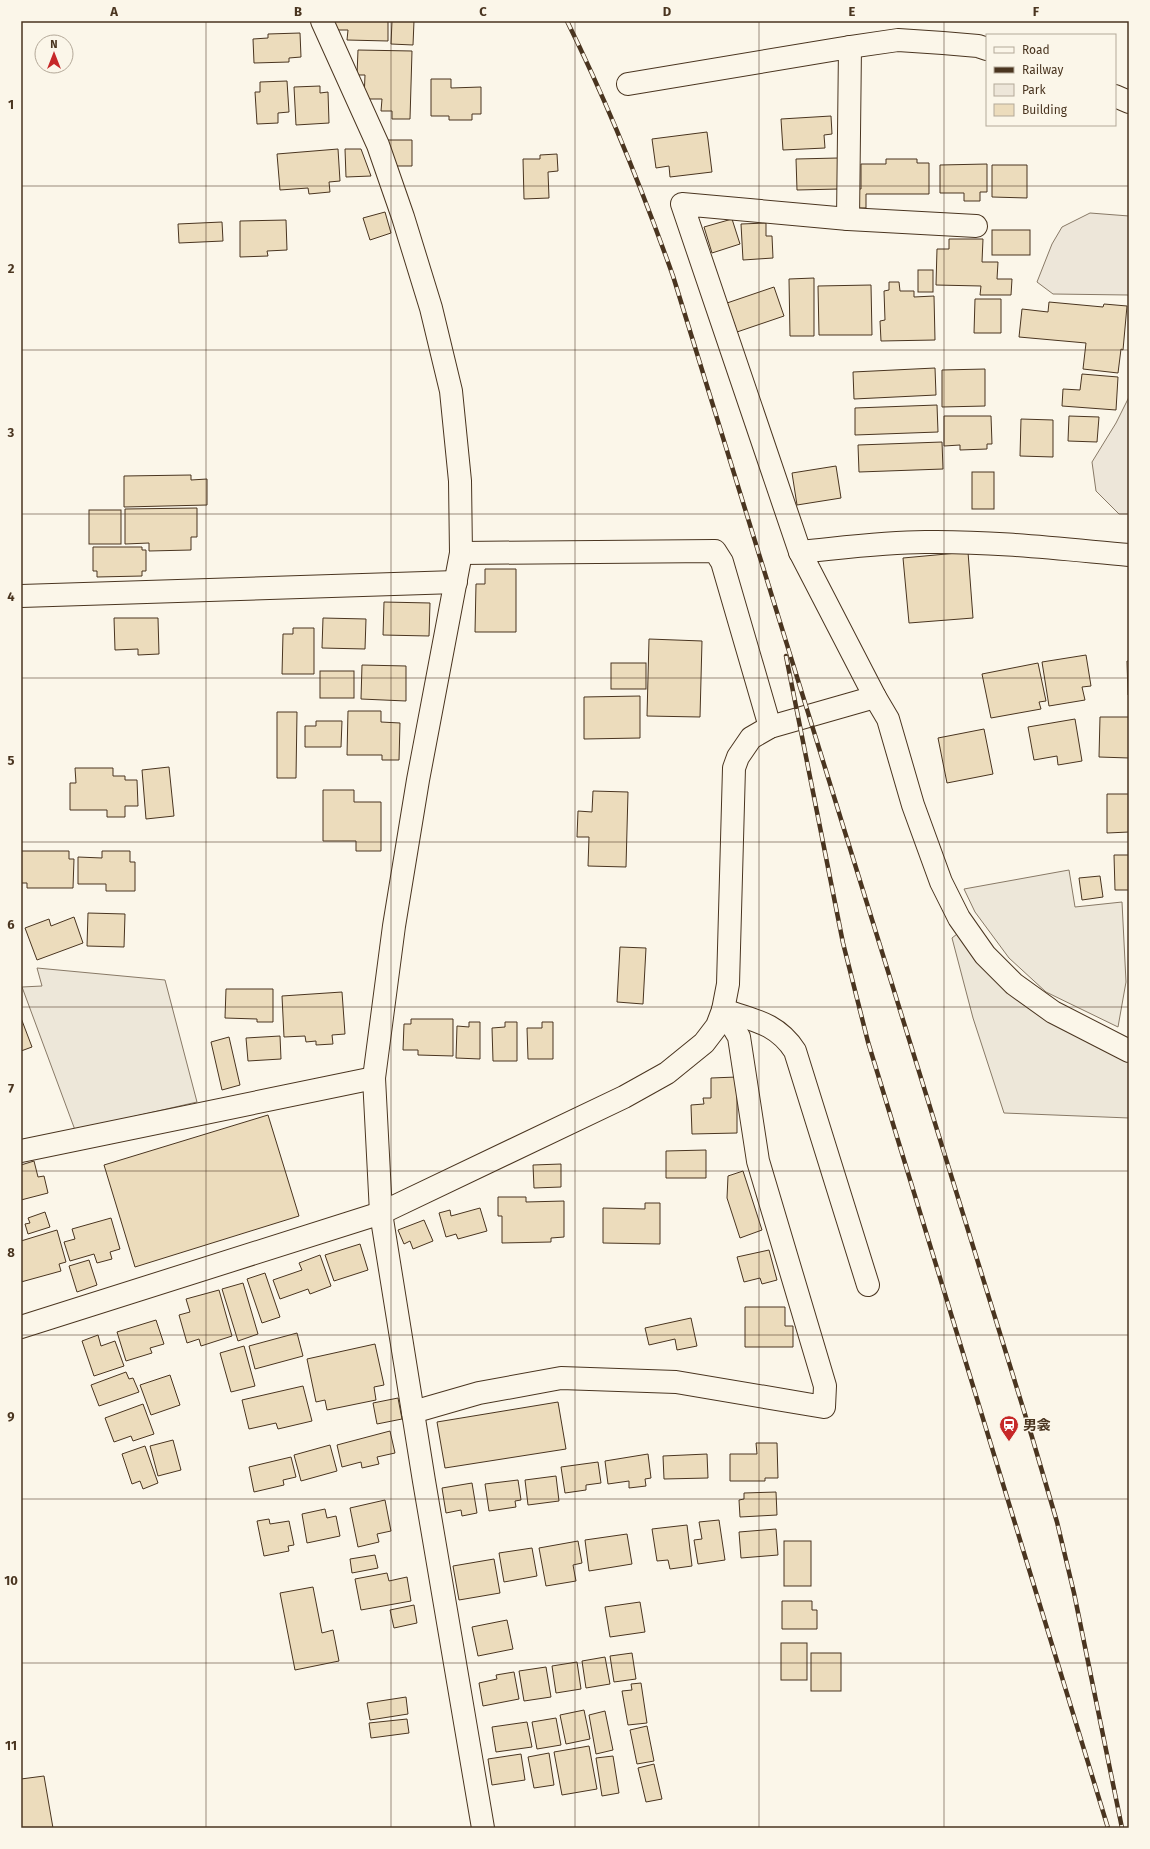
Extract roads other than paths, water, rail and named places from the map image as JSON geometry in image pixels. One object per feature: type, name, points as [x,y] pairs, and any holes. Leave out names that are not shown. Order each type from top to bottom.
[{"type":"street","points":[[322,21],[378,144],[403,217],[431,308],[451,391],[460,481],[461,553],[418,780],[394,926],[374,1078],[381,1213],[483,1828]]},
{"type":"street","points":[[628,84],[898,40],[978,46],[986,49]]},
{"type":"street","points":[[848,219],[850,47]]},
{"type":"street","points":[[1116,96],[1129,102]]},
{"type":"street","points":[[976,226],[848,219],[682,204],[800,552],[875,697],[888,719],[913,805],[941,882],[959,918],[985,955],[1014,984],[1053,1012],[1129,1051]]},
{"type":"street","points":[[800,552],[880,544],[926,542],[1008,545],[1129,555]]},
{"type":"street","points":[[461,553],[715,552],[722,562],[770,727]]},
{"type":"street","points":[[21,596],[456,582]]},
{"type":"street","points":[[21,1327],[381,1213],[624,1097],[667,1073],[704,1043],[717,1026],[723,1010],[728,984],[734,768],[738,757],[751,738],[770,727],[875,697]]},
{"type":"street","points":[[723,1010],[773,1028],[782,1034],[795,1051],[868,1285]]},
{"type":"street","points":[[413,1412],[479,1393],[561,1378],[676,1382],[824,1407],[825,1386],[758,1161],[739,1037],[723,1010]]},
{"type":"street","points":[[21,1151],[374,1078]]},
{"type":"railway","points":[[567,21],[624,147],[673,276],[1032,1437],[1057,1522],[1074,1593],[1122,1828]]},
{"type":"railway","points":[[786,656],[843,943],[868,1042],[1108,1828]]},
{"type":"place","name":"男衾","points":[[1009,1442]]}]
